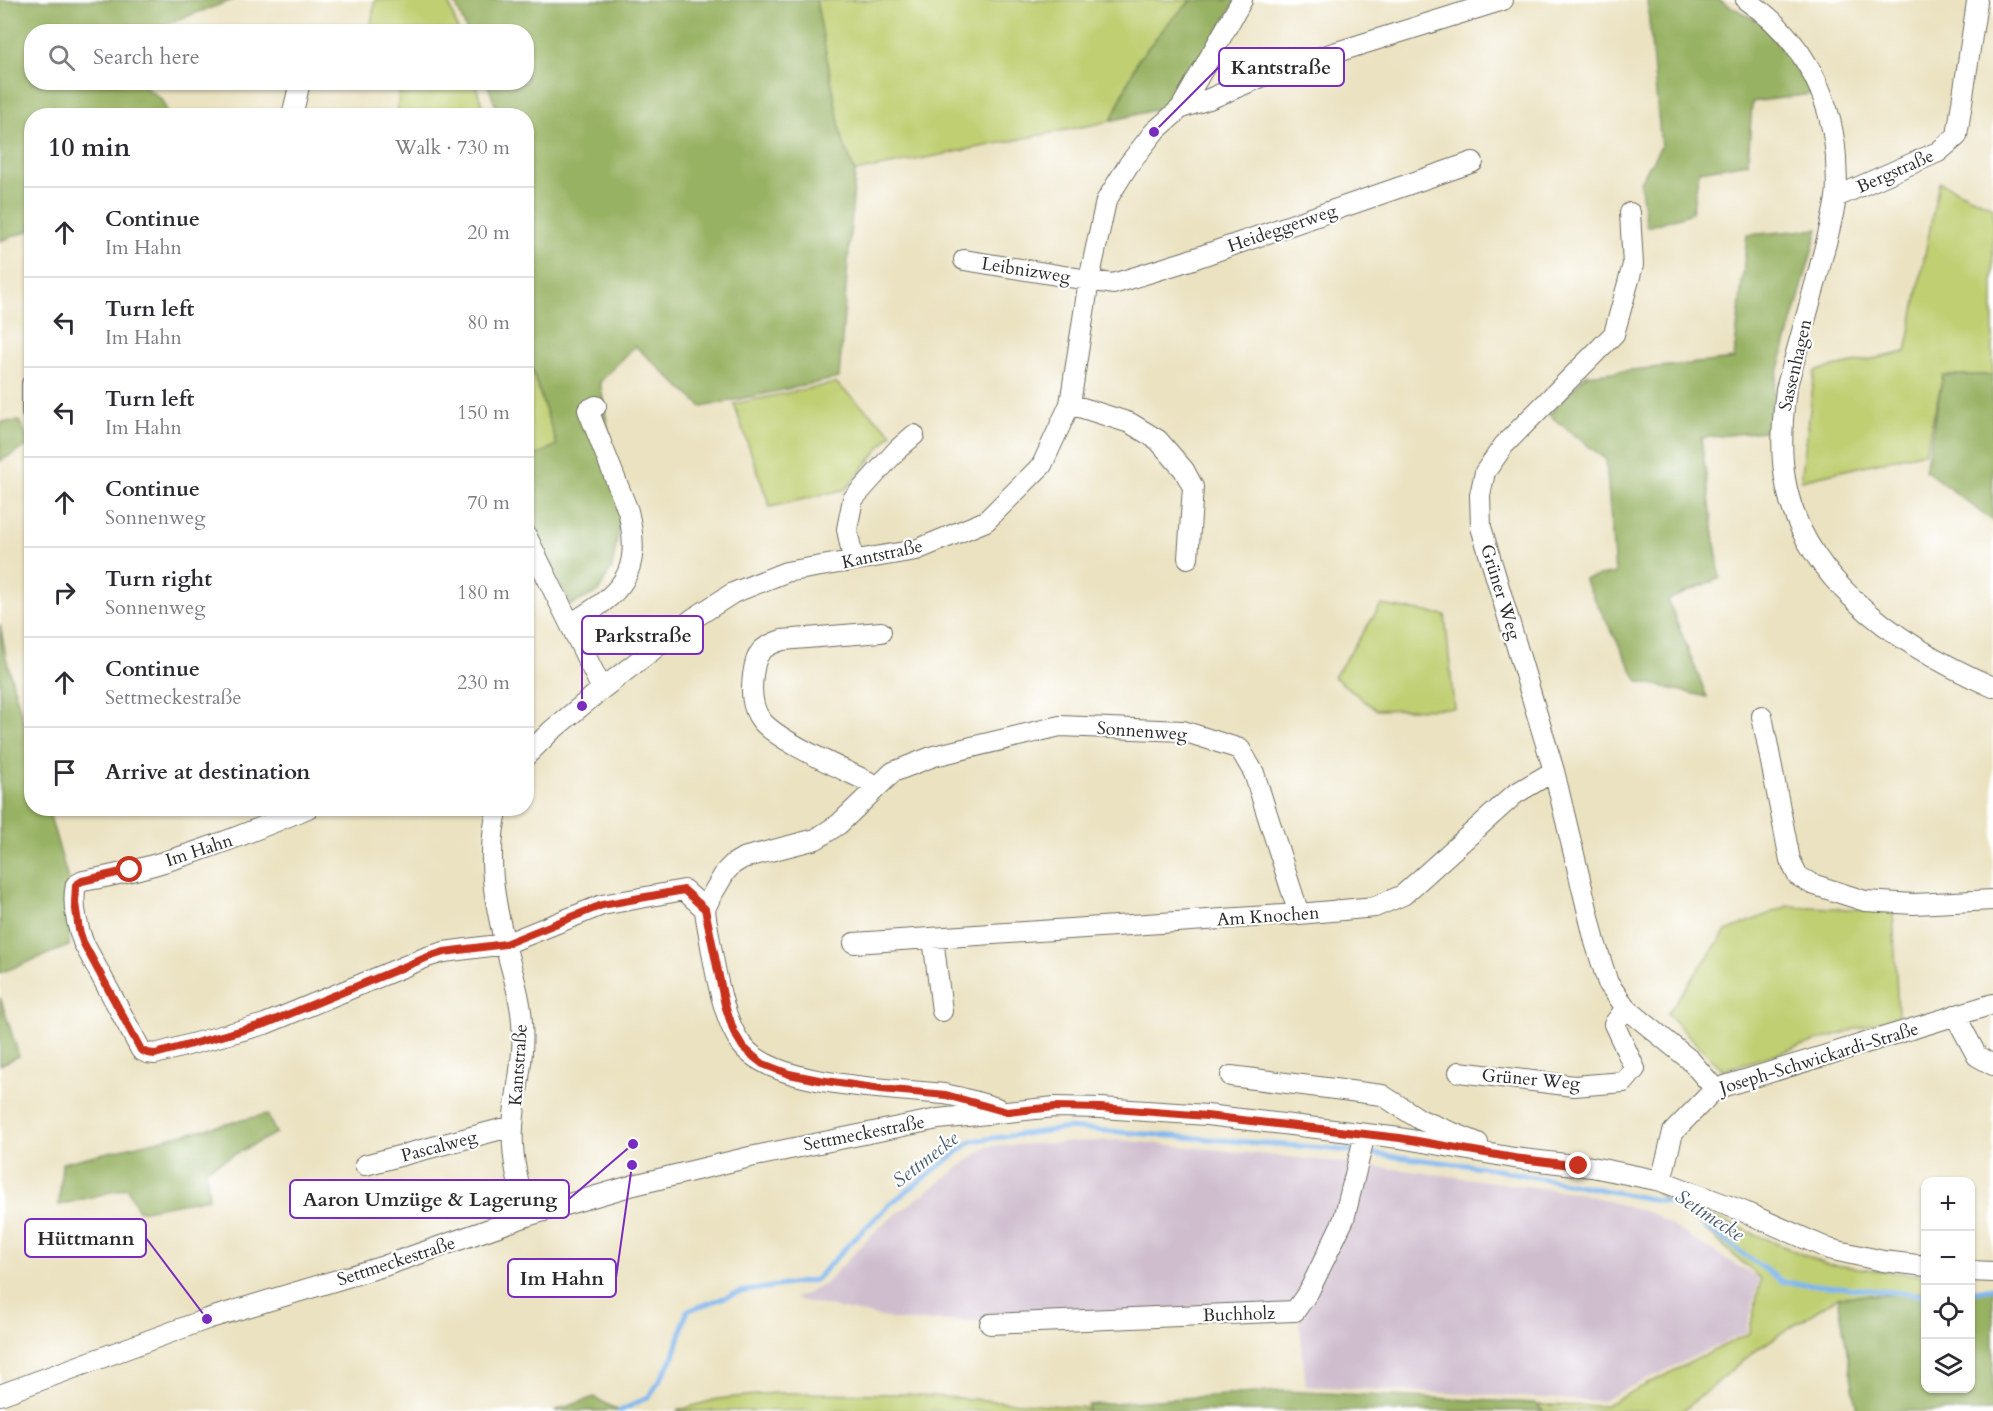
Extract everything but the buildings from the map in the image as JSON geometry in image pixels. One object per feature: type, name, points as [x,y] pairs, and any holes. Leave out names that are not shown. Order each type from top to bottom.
[{"type":"street","points":[[1181,108],[1242,0]]},
{"type":"street","name":"Kantstraße","points":[[534,748],[551,730],[602,689],[694,618],[733,593],[786,572],[916,550],[986,521],[1042,465],[1070,404],[1089,280],[1106,201],[1129,164],[1154,132],[1181,108],[1273,72],[1503,0]]},
{"type":"street","name":"Sassenhagen","points":[[1746,0],[1772,19],[1806,61],[1825,98],[1833,128],[1836,197],[1828,236],[1786,389],[1782,430],[1783,464],[1790,499],[1806,540],[1825,569],[1853,601],[1931,656],[1993,687]]},
{"type":"street","name":"Bergstraße","points":[[1836,197],[1938,152],[1957,136],[1977,2]]},
{"type":"street","points":[[294,108],[298,90]]},
{"type":"street","name":"Heideggerweg","points":[[1089,280],[1113,284],[1473,162]]},
{"type":"street","name":"Grüner Weg","points":[[1630,213],[1633,265],[1614,334],[1504,445],[1485,472],[1480,495],[1481,528],[1554,771],[1595,942],[1608,983],[1626,1008],[1690,1060],[1715,1089]]},
{"type":"street","name":"Leibnizweg","points":[[964,260],[1089,280]]},
{"type":"street","points":[[1070,404],[1130,423],[1158,440],[1184,470],[1192,487],[1188,558]]},
{"type":"street","points":[[570,624],[599,607],[612,596],[621,586],[632,561],[632,528],[628,511],[588,410],[596,406]]},
{"type":"street","points":[[853,559],[847,529],[853,499],[898,449],[914,435]]},
{"type":"street","points":[[534,551],[602,689]]},
{"type":"street","points":[[877,786],[791,742],[768,727],[757,713],[752,698],[752,684],[758,654],[775,643],[800,638],[881,632]]},
{"type":"street","points":[[1762,716],[1790,860],[1798,876],[1830,891],[1865,900],[1914,904],[1993,900]]},
{"type":"street","name":"Sonnenweg","points":[[705,909],[717,884],[733,864],[743,858],[816,839],[839,824],[893,772],[934,756],[1060,726],[1183,731],[1240,749],[1254,773],[1299,914]]},
{"type":"street","name":"Am Knochen","points":[[854,943],[1376,907],[1402,895],[1515,794],[1554,771]]},
{"type":"street","name":"Im Hahn","points":[[289,816],[221,844],[102,878],[82,881],[76,885],[76,912],[83,942],[141,1050],[155,1054],[245,1031],[295,1013],[366,981],[428,957],[444,952],[505,944]]},
{"type":"street","name":"Kantstraße","points":[[496,816],[491,843],[492,874],[505,944],[521,1009],[523,1034],[513,1126],[514,1165],[527,1216]]},
{"type":"street","points":[[505,944],[602,905],[684,890],[705,909],[728,1017],[743,1047],[763,1064],[789,1074],[819,1080],[946,1095],[1007,1112]]},
{"type":"street","points":[[933,938],[942,1011]]},
{"type":"street","name":"Joseph-Schwickardi-Straße","points":[[1661,1181],[1673,1132],[1715,1089],[1993,1004]]},
{"type":"street","name":"Grüner Weg","points":[[1459,1072],[1574,1086],[1624,1082],[1635,1069],[1614,1024],[1626,1008]]},
{"type":"street","points":[[1955,1016],[1977,1056],[1993,1065]]},
{"type":"street","points":[[1231,1076],[1382,1095],[1420,1120],[1514,1158]]},
{"type":"street","name":"Settmeckestraße","points":[[0,1395],[207,1319],[384,1266],[527,1216],[634,1185],[750,1157],[938,1119],[1055,1107],[1207,1116],[1364,1139],[1592,1167],[1661,1181],[1740,1210],[1829,1249],[1882,1261],[1921,1265]]},
{"type":"street","name":"Pascalweg","points":[[365,1165],[513,1126]]},
{"type":"street","name":"Buchholz","points":[[990,1324],[1295,1311],[1309,1291],[1344,1219],[1364,1139]]},
{"type":"street","points":[[1975,1271],[1993,1272]]},
{"type":"shaded area","points":[[1119,1140],[1348,1163],[1579,1193],[1651,1213],[1759,1279],[1746,1332],[1601,1401],[1306,1386],[1299,1319],[902,1321],[794,1299],[824,1285],[879,1227],[988,1146]]},
{"type":"green space","points":[[0,0],[233,0],[165,24],[24,24],[24,90],[149,90],[161,99],[166,108],[24,108],[24,232],[0,241]]},
{"type":"green space","points":[[375,0],[448,0],[456,24],[371,24]]},
{"type":"green space","points":[[454,0],[816,0],[842,139],[855,172],[839,378],[702,407],[635,346],[600,382],[622,510],[612,568],[598,592],[571,605],[534,532],[534,456],[557,445],[534,374],[534,108],[496,108],[490,90],[534,90],[534,24],[464,24]]},
{"type":"green space","points":[[816,0],[1192,0],[1170,21],[1138,60],[1111,121],[855,172],[842,139]]},
{"type":"green space","points":[[1192,0],[1236,0],[1177,104],[1111,121],[1138,60],[1170,21]]},
{"type":"green space","points":[[1647,0],[1719,0],[1760,22],[1802,75],[1811,94],[1752,102],[1748,163],[1699,171],[1692,213],[1647,227],[1640,182],[1661,146]]},
{"type":"green space","points":[[399,90],[477,90],[483,108],[398,108]]},
{"type":"green space","points":[[1939,182],[1993,207],[1993,375],[1943,376],[1925,452],[1801,480],[1815,371],[1906,352]]},
{"type":"green space","points":[[1818,229],[1774,387],[1772,430],[1701,438],[1720,578],[1668,600],[1707,697],[1638,681],[1584,579],[1615,573],[1606,460],[1549,415],[1586,375],[1734,359],[1747,235]]},
{"type":"green space","points":[[1943,375],[1993,375],[1993,521],[1925,470]]},
{"type":"green space","points":[[534,377],[557,445],[534,456]]},
{"type":"green space","points":[[836,383],[892,433],[846,489],[770,507],[734,404]]},
{"type":"green space","points":[[19,421],[24,431],[24,448],[0,461],[0,422]]},
{"type":"green space","points":[[1381,605],[1445,615],[1454,708],[1376,710],[1334,677]]},
{"type":"green space","points":[[0,624],[6,658],[24,724],[24,816],[50,816],[71,890],[69,946],[0,973]]},
{"type":"green space","points":[[1788,906],[1893,911],[1898,1016],[1723,1070],[1667,1014],[1726,931]]},
{"type":"green space","points":[[0,997],[19,1056],[0,1065]]},
{"type":"green space","points":[[267,1114],[276,1133],[206,1169],[209,1198],[139,1211],[127,1188],[59,1205],[62,1163]]},
{"type":"green space","points":[[1655,1192],[1825,1264],[1921,1276],[1921,1292],[1838,1297],[1756,1350],[1683,1411],[1544,1411],[1537,1405],[1604,1406],[1749,1333],[1761,1279],[1691,1217]]},
{"type":"green space","points":[[1993,1289],[1993,1411],[1857,1411],[1838,1297],[1921,1292],[1921,1393],[1975,1393],[1975,1290]]},
{"type":"green space","points":[[1282,1391],[1535,1403],[1543,1411],[1088,1411],[1088,1405]]},
{"type":"green space","points":[[775,1393],[906,1394],[1088,1408],[1087,1411],[676,1411],[717,1399]]},
{"type":"green space","points":[[594,1397],[619,1411],[554,1411]]},
{"type":"waterway","name":"Settmecke","points":[[620,1411],[650,1396],[674,1356],[687,1311],[740,1292],[815,1280],[890,1204],[972,1141],[1069,1128],[1323,1148],[1482,1167],[1672,1203],[1783,1282],[1921,1295]]},
{"type":"waterway","name":"Settmecke","points":[[1975,1291],[1993,1288]]},
{"type":"place","name":"Kantstraße","points":[[1154,132]]},
{"type":"place","name":"Parkstraße","points":[[582,706]]},
{"type":"place","name":"Aaron Umzüge & Lagerung","points":[[633,1144]]},
{"type":"place","name":"Im Hahn","points":[[632,1165]]},
{"type":"place","name":"Hüttmann","points":[[207,1319]]},
{"type":"route","points":[[130,870],[82,881],[76,885],[75,903],[79,930],[88,954],[123,1013],[141,1050],[147,1053],[155,1054],[200,1044],[245,1031],[295,1013],[366,981],[444,952],[505,944],[602,905],[684,890],[705,909],[725,1005],[734,1032],[743,1047],[763,1064],[789,1074],[881,1089],[946,1095],[968,1099],[1007,1112],[1055,1107],[1207,1116],[1400,1138],[1514,1158],[1579,1166]]}]
